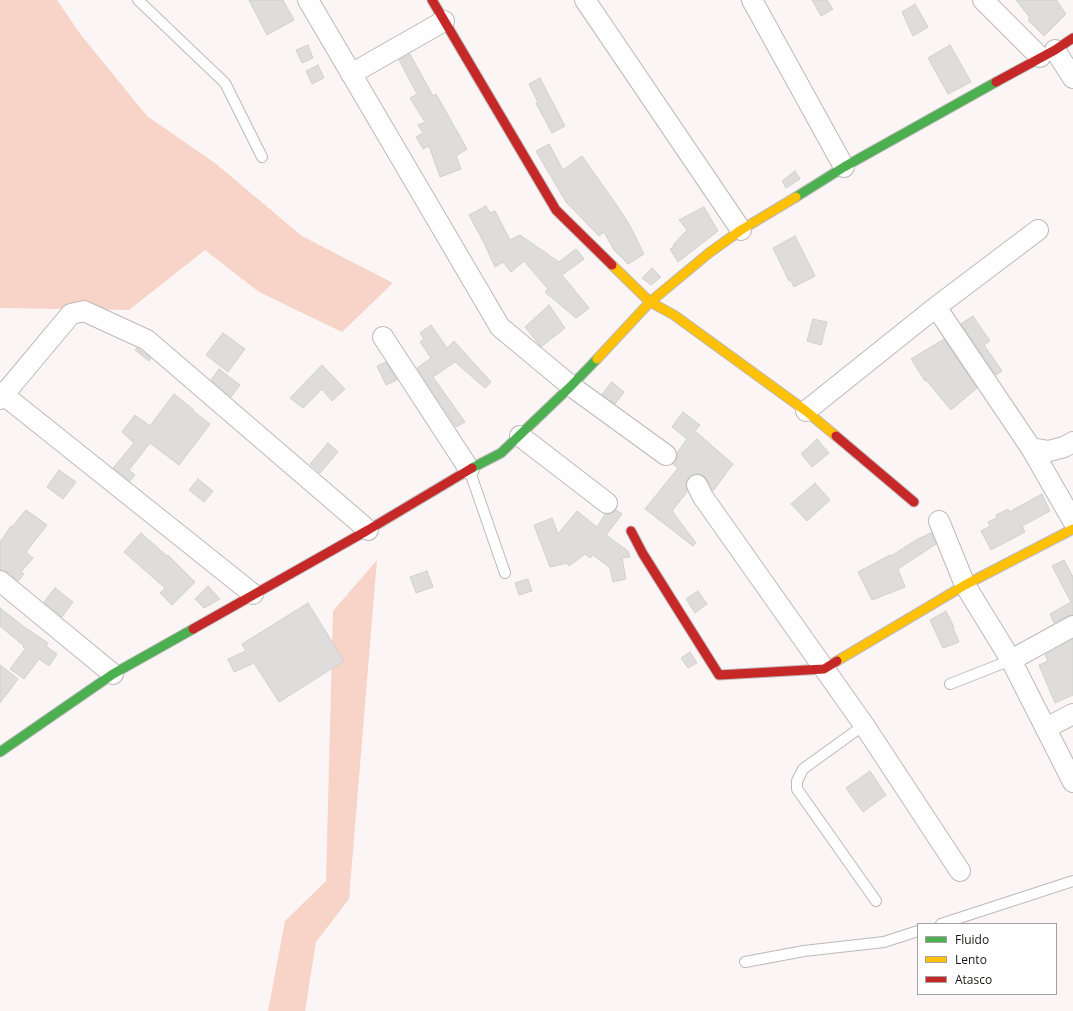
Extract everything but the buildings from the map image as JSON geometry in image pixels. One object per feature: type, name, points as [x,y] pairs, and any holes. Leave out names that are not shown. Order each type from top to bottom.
[{"type":"street","points":[[308,0],[500,327],[571,386],[666,455]]},
{"type":"street","points":[[432,0],[556,210],[650,302],[674,315],[806,411],[914,502]]},
{"type":"street","points":[[585,0],[741,230]]},
{"type":"street","points":[[752,0],[844,167]]},
{"type":"street","points":[[984,0],[1073,78]]},
{"type":"street","points":[[351,74],[444,21]]},
{"type":"street","points":[[0,752],[113,674],[368,530],[469,469],[501,453],[571,386],[650,302],[709,253],[741,230],[844,167],[1073,38]]},
{"type":"street","points":[[806,411],[936,307],[1038,230]]},
{"type":"street","points":[[936,307],[1030,448],[1073,521]]},
{"type":"street","points":[[253,594],[1,395],[71,314],[84,311],[147,340],[368,530]]},
{"type":"street","points":[[383,337],[469,469]]},
{"type":"street","points":[[520,436],[607,503]]},
{"type":"street","points":[[1030,448],[1049,451],[1064,447],[1073,442]]},
{"type":"street","points":[[697,485],[703,497],[864,725],[960,871]]},
{"type":"street","points":[[939,521],[965,585],[1011,660],[1073,782]]},
{"type":"street","points":[[632,531],[643,554],[719,675],[824,669],[965,585],[1073,529]]},
{"type":"street","points":[[0,581],[113,674]]},
{"type":"street","points":[[1011,660],[1073,626]]},
{"type":"street","points":[[1046,728],[1073,714]]},
{"type":"lane","points":[[138,0],[225,83],[262,157]]},
{"type":"lane","points":[[469,469],[505,573]]},
{"type":"lane","points":[[950,684],[1011,660]]},
{"type":"lane","points":[[864,725],[803,769],[797,781],[798,789],[876,901]]},
{"type":"lane","points":[[944,923],[1073,881]]},
{"type":"lane","points":[[745,962],[804,951],[884,942],[917,931]]},
{"type":"shaded area","points":[[0,0],[57,0],[81,35],[147,116],[215,163],[302,236],[393,283],[342,332],[259,292],[205,250],[129,310],[0,308]]},
{"type":"shaded area","points":[[377,560],[349,899],[316,942],[305,1011],[268,1011],[285,921],[326,881],[333,611]]},
{"type":"traffic: fast","points":[[796,197],[844,167],[996,82]]},
{"type":"traffic: fast","points":[[472,468],[501,453],[597,359]]},
{"type":"traffic: fast","points":[[0,752],[113,674],[193,629]]},
{"type":"traffic: slow","points":[[597,359],[650,302],[709,253],[741,230],[796,197]]},
{"type":"traffic: slow","points":[[612,265],[650,302],[674,315],[806,411],[836,436]]},
{"type":"traffic: slow","points":[[837,661],[965,585],[1073,529]]},
{"type":"traffic: jam","points":[[432,0],[556,210],[612,265]]},
{"type":"traffic: jam","points":[[996,82],[1055,50],[1073,38]]},
{"type":"traffic: jam","points":[[836,436],[914,502]]},
{"type":"traffic: jam","points":[[193,629],[368,530],[472,468]]},
{"type":"traffic: jam","points":[[631,531],[643,554],[719,675],[824,669],[837,661]]}]
